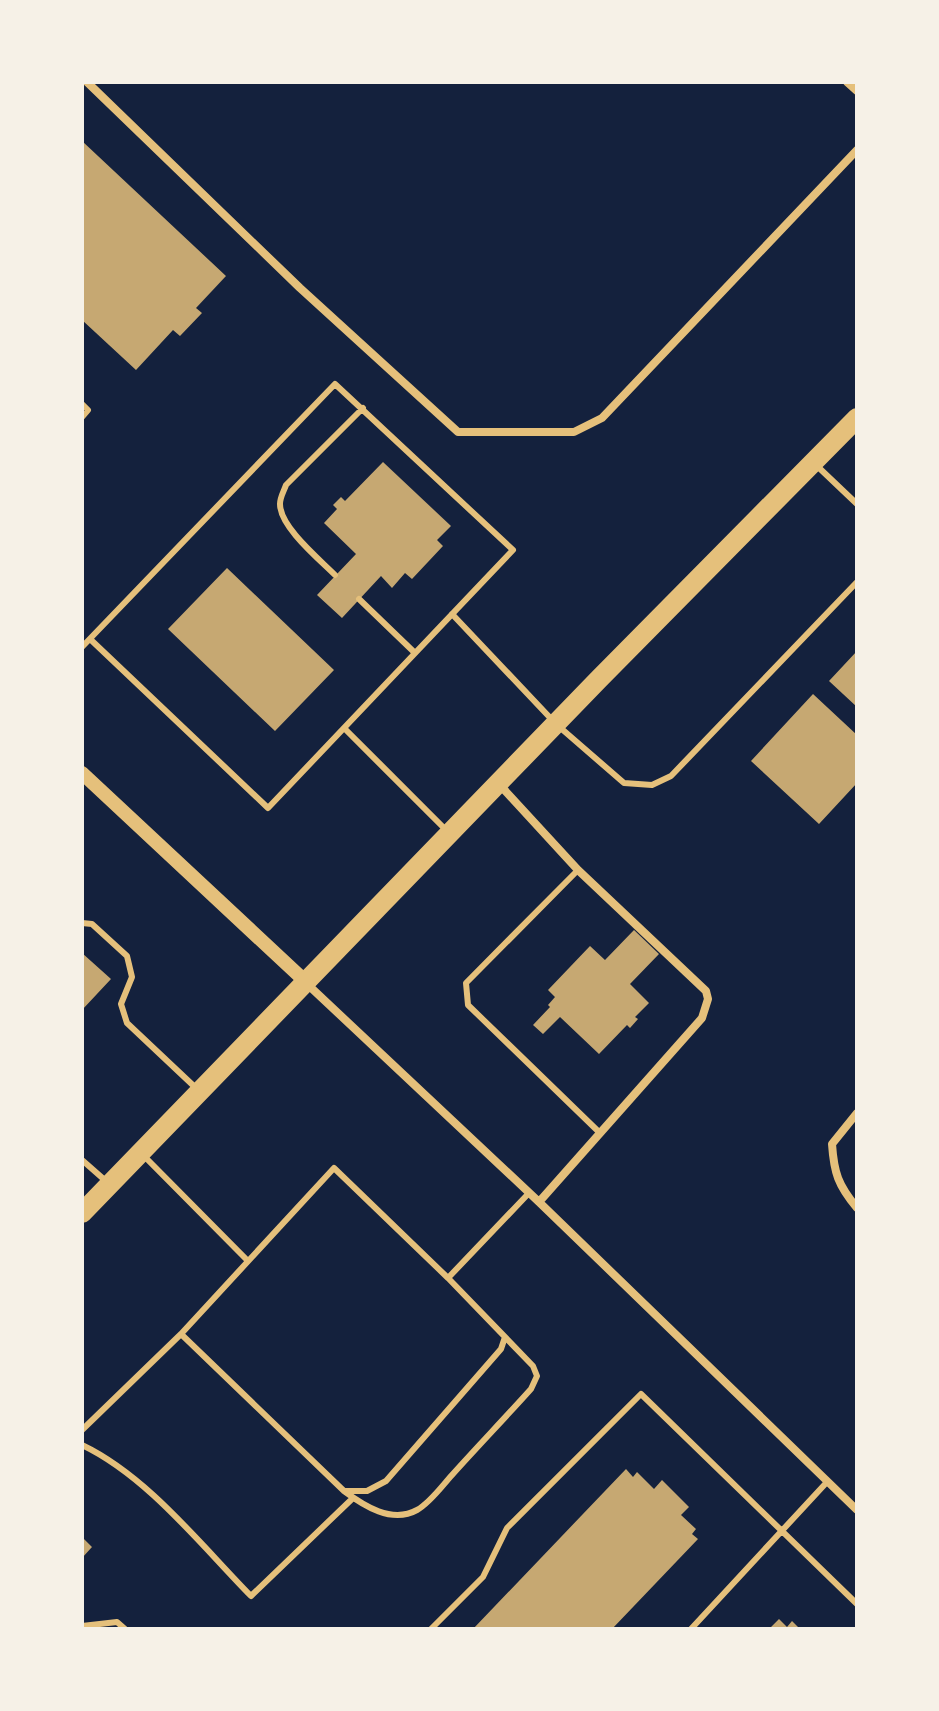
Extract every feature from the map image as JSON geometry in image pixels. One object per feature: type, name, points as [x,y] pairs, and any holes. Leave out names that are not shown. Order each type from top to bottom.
[{"type":"main road","points":[[82,1213],[449,833],[857,418]]},
{"type":"street","points":[[87,82],[300,288],[458,432],[574,432],[602,418],[857,150]]},
{"type":"street","points":[[847,82],[857,91]]},
{"type":"street","points":[[82,773],[539,1202],[857,1510]]},
{"type":"street","points":[[498,783],[578,870],[706,991],[708,999],[702,1018],[539,1202]]},
{"type":"street","points":[[857,1113],[832,1144],[840,1187],[857,1208]]},
{"type":"street","points":[[845,1499],[857,1493]]},
{"type":"lane","points":[[82,647],[335,384],[513,550],[268,808],[90,639]]},
{"type":"lane","points":[[82,404],[88,410],[82,417]]},
{"type":"lane","points":[[335,575],[291,530],[281,514],[279,500],[286,485],[363,408]]},
{"type":"lane","points":[[813,462],[857,504]]},
{"type":"lane","points":[[452,614],[556,724],[624,783],[652,785],[671,776],[857,582]]},
{"type":"lane","points":[[359,599],[415,653]]},
{"type":"lane","points":[[344,728],[449,833]]},
{"type":"lane","points":[[578,870],[466,983],[468,1005],[600,1133]]},
{"type":"lane","points":[[82,923],[92,924],[127,956],[132,977],[121,1004],[127,1023],[199,1092]]},
{"type":"lane","points":[[140,1152],[248,1261]]},
{"type":"lane","points":[[82,1160],[110,1184]]},
{"type":"lane","points":[[82,1430],[181,1334],[334,1168],[448,1278],[533,1366],[537,1376],[531,1389],[436,1493],[417,1511],[395,1515],[377,1512],[344,1491],[181,1334]]},
{"type":"lane","points":[[448,1278],[529,1193]]},
{"type":"lane","points":[[344,1491],[367,1491],[386,1481],[501,1349],[505,1337]]},
{"type":"lane","points":[[431,1629],[483,1577],[507,1528],[641,1394],[857,1604]]},
{"type":"lane","points":[[82,1445],[132,1475],[251,1596],[353,1498]]},
{"type":"lane","points":[[691,1629],[827,1482]]},
{"type":"lane","points":[[82,1626],[117,1622],[125,1629]]},
{"type":"building","points":[[82,141],[226,276],[196,308],[202,313],[180,336],[173,330],[136,370],[82,320]]},
{"type":"building","points":[[383,462],[451,526],[437,540],[443,546],[412,579],[405,573],[392,588],[381,576],[342,618],[317,595],[356,554],[324,523],[337,509],[333,505],[341,497],[345,501]]},
{"type":"building","points":[[227,568],[334,670],[275,731],[168,629]]},
{"type":"building","points":[[857,651],[857,707],[829,681]]},
{"type":"building","points":[[813,694],[857,735],[857,783],[819,824],[751,761]]},
{"type":"building","points":[[634,930],[659,954],[630,984],[649,1003],[635,1017],[638,1019],[630,1028],[627,1025],[599,1054],[560,1017],[543,1034],[533,1025],[555,997],[548,990],[590,946],[605,960]]},
{"type":"building","points":[[82,953],[111,979],[82,1010]]},
{"type":"building","points":[[626,1469],[633,1477],[637,1472],[654,1489],[662,1480],[689,1507],[681,1515],[696,1529],[692,1534],[698,1539],[612,1629],[473,1629]]},
{"type":"building","points":[[82,1537],[92,1547],[82,1558]]},
{"type":"building","points":[[779,1619],[787,1627],[792,1621],[800,1629],[769,1629]]}]
